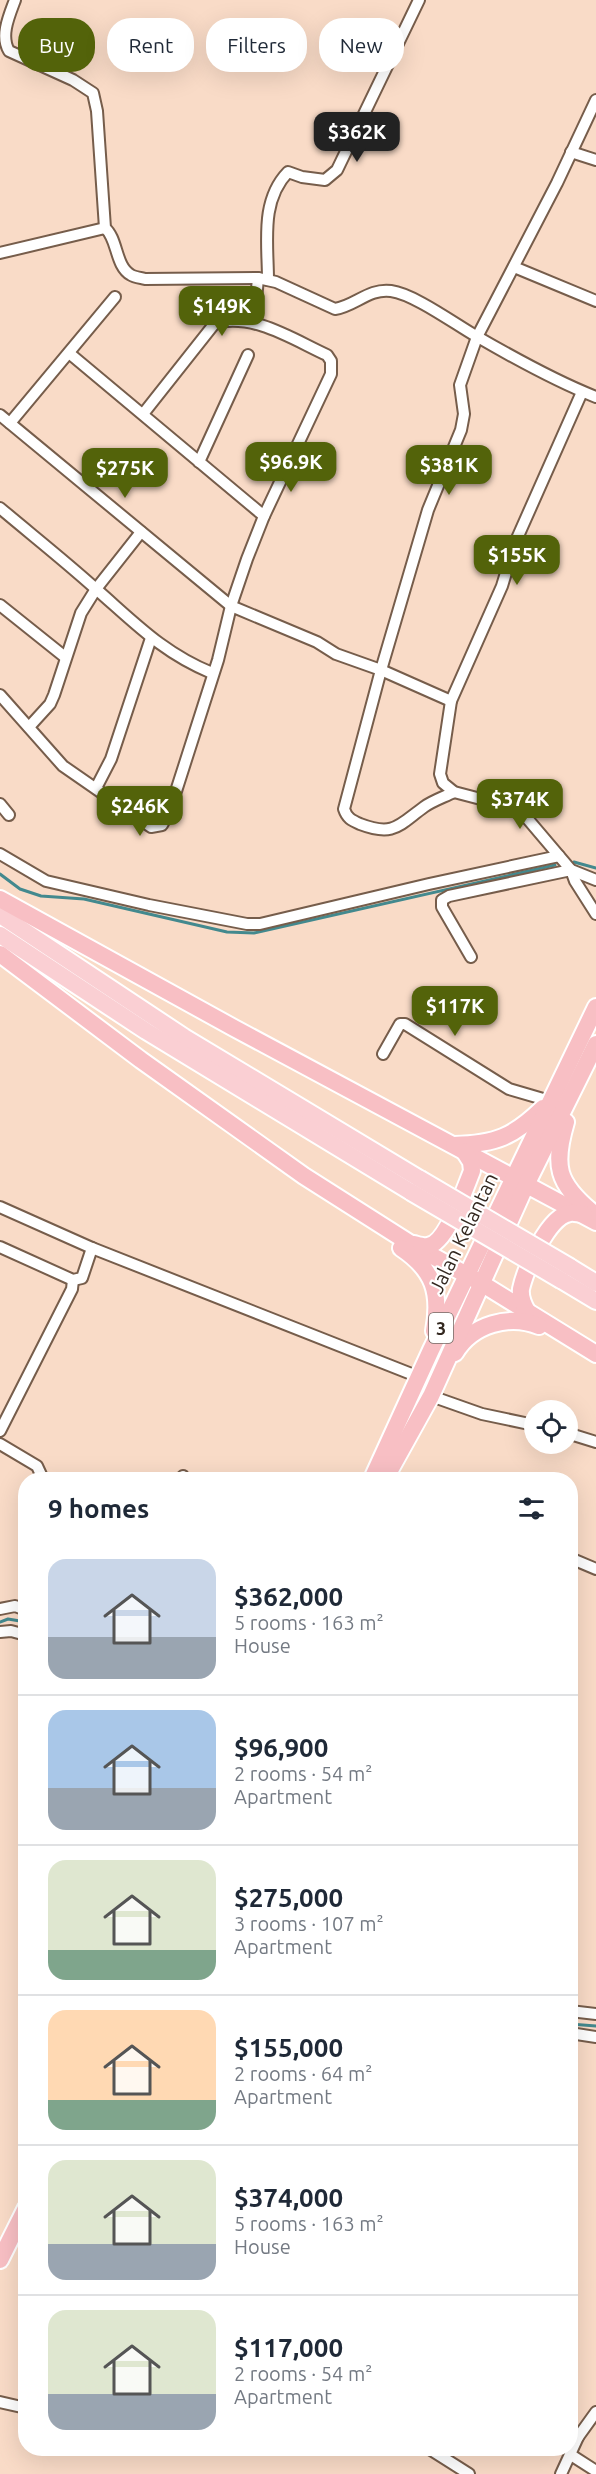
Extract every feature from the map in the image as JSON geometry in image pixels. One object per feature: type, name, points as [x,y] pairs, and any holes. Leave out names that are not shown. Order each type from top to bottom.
[{"type":"highway","points":[[0,899],[520,1182],[592,1217]]},
{"type":"highway","points":[[0,954],[141,1060],[339,1199],[411,1244],[482,1283],[596,1354]]},
{"type":"highway","name":"Jalan Kelantan","points":[[389,1472],[434,1389],[482,1283],[550,1101],[596,1007]]},
{"type":"highway","name":"Jalan Kelantan","points":[[375,1472],[467,1274],[578,1081],[596,1044]]},
{"type":"highway","points":[[578,1081],[560,1143],[559,1165],[565,1187],[592,1217]]},
{"type":"highway","points":[[459,1148],[489,1143],[513,1134],[550,1101]]},
{"type":"highway","points":[[411,1244],[427,1247],[436,1243],[445,1232],[472,1171],[471,1162],[459,1148]]},
{"type":"highway","points":[[339,1199],[365,1224],[413,1256],[422,1265],[437,1292],[437,1316],[431,1350]]},
{"type":"highway","points":[[526,1311],[521,1300],[521,1291],[526,1271],[548,1229],[555,1221],[569,1213],[592,1217]]},
{"type":"highway","points":[[434,1389],[457,1349],[478,1330],[501,1321],[524,1319],[581,1345]]},
{"type":"highway","points":[[0,2260],[18,2224]]},
{"type":"main road","points":[[0,915],[184,1037],[416,1185]]},
{"type":"main road","points":[[0,935],[146,1031],[416,1185],[565,1274],[596,1301]]},
{"type":"main road","points":[[565,1274],[596,1283]]},
{"type":"street","points":[[15,0],[4,30],[5,46],[9,51],[73,80],[93,93],[97,111],[105,228],[110,232],[122,265],[130,275],[145,279],[263,279],[335,309],[343,308],[373,292],[391,291],[424,304],[477,337],[582,392],[596,397]]},
{"type":"street","points":[[254,322],[263,279],[268,217],[272,197],[278,184],[288,172],[302,177],[325,180],[337,170],[419,0]]},
{"type":"street","points":[[454,792],[424,807],[408,822],[397,827],[375,830],[347,817],[345,802],[428,510],[461,430],[464,414],[460,385],[477,337],[572,152],[596,100]]},
{"type":"street","points":[[572,152],[596,160]]},
{"type":"street","points":[[0,253],[105,228]]},
{"type":"street","points":[[514,267],[596,301]]},
{"type":"street","points":[[10,423],[115,297]]},
{"type":"street","points":[[0,695],[63,766],[151,827],[162,825],[170,810],[218,660],[231,606],[264,516],[332,374],[331,362],[327,355],[254,322],[228,320],[215,323],[143,414]]},
{"type":"street","points":[[69,353],[264,516]]},
{"type":"street","points":[[199,462],[248,355]]},
{"type":"street","points":[[582,392],[515,543],[502,586],[451,700],[440,774],[442,783],[454,792],[500,804],[526,817],[571,870],[575,881],[596,914]]},
{"type":"street","points":[[0,415],[231,606],[317,642],[336,654],[381,670],[451,700]]},
{"type":"street","points":[[0,508],[96,588],[151,638],[184,662],[212,673]]},
{"type":"street","points":[[29,728],[50,704],[81,613],[96,588],[141,532]]},
{"type":"street","points":[[2,610],[65,657]]},
{"type":"street","points":[[96,788],[111,759],[151,638]]},
{"type":"street","points":[[0,804],[9,815]]},
{"type":"street","points":[[0,854],[46,881],[149,905],[247,924],[260,924],[418,886],[559,856]]},
{"type":"street","points":[[471,957],[442,907],[442,900],[449,896],[571,870],[596,880]]},
{"type":"street","points":[[383,1054],[400,1024],[405,1024],[509,1089],[550,1101]]},
{"type":"street","points":[[0,1206],[91,1251],[419,1377]]},
{"type":"street","points":[[0,1247],[73,1280],[82,1278],[84,1275],[91,1251]]},
{"type":"street","points":[[0,1431],[72,1289],[73,1280]]},
{"type":"street","points":[[434,1389],[482,1414],[524,1423]]},
{"type":"street","points":[[578,1436],[596,1442]]},
{"type":"street","points":[[1,1447],[37,1466],[40,1472]]},
{"type":"street","points":[[578,1561],[596,1569]]},
{"type":"street","points":[[0,1609],[18,1607]]},
{"type":"street","points":[[0,1632],[11,1630],[18,1632]]},
{"type":"street","points":[[578,2012],[596,2014]]},
{"type":"street","points":[[578,2034],[596,2037]]},
{"type":"street","points":[[0,2402],[18,2406]]},
{"type":"street","points":[[578,2431],[596,2412]]},
{"type":"street","points":[[441,2456],[469,2474]]},
{"type":"street","points":[[561,2474],[570,2456]]},
{"type":"street","points":[[573,2456],[596,2471]]},
{"type":"waterway","points":[[574,862],[596,868]]},
{"type":"waterway","points":[[0,874],[20,889],[41,896],[84,899],[227,932],[254,933],[555,865]]},
{"type":"waterway","points":[[0,1622],[8,1619],[18,1621]]},
{"type":"waterway","points":[[578,2025],[596,2026]]}]
